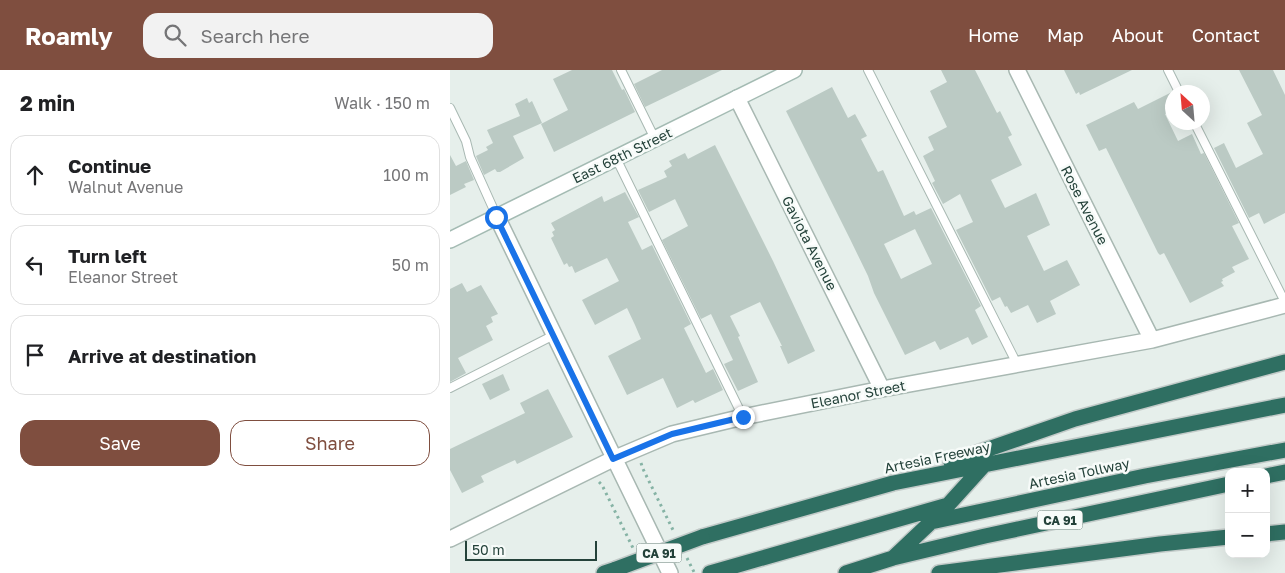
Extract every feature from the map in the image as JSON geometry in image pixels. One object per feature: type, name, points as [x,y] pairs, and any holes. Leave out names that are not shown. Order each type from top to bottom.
[{"type":"highway","points":[[893,483],[1074,419],[1285,362]]},
{"type":"highway","name":"Artesia Freeway","points":[[610,571],[702,537],[893,483],[1285,405]]},
{"type":"highway","name":"Artesia Tollway","points":[[893,558],[931,522],[1146,476],[1285,450]]},
{"type":"highway","points":[[714,572],[948,506],[986,463]]},
{"type":"highway","points":[[1270,475],[1285,472]]},
{"type":"highway","name":"CA 91","points":[[846,573],[893,558],[994,534],[1225,485]]},
{"type":"highway","points":[[1270,534],[1285,532]]},
{"type":"highway","points":[[939,573],[1225,537]]},
{"type":"street","name":"East 68th Street","points":[[450,240],[794,70]]},
{"type":"street","name":"Rose Avenue","points":[[1018,70],[1152,340]]},
{"type":"street","name":"Gaviota Avenue","points":[[737,98],[882,388]]},
{"type":"street","points":[[496,217],[670,573]]},
{"type":"street","name":"Eleanor Street","points":[[450,539],[613,459],[672,434],[882,388],[1152,340],[1285,303]]},
{"type":"lane","points":[[621,70],[655,138]]},
{"type":"lane","points":[[868,70],[1017,364]]},
{"type":"lane","points":[[1168,70],[1176,85]]},
{"type":"lane","points":[[450,108],[466,141],[470,157],[496,217]]},
{"type":"lane","points":[[1198,130],[1285,303]]},
{"type":"lane","points":[[616,158],[743,417]]},
{"type":"lane","points":[[450,388],[554,335]]},
{"type":"path","points":[[643,458],[641,462],[643,469],[678,540]]},
{"type":"path","points":[[593,482],[599,482],[602,485],[634,551]]},
{"type":"path","points":[[686,556],[694,573]]},
{"type":"building","points":[[572,70],[612,70],[635,112],[554,152],[541,124],[568,110],[553,79]]},
{"type":"building","points":[[662,70],[722,70],[645,107],[634,84]]},
{"type":"building","points":[[941,70],[975,70],[997,113],[1000,111],[1012,135],[1008,137],[1022,165],[991,180],[1005,208],[1036,193],[1050,225],[1027,236],[1044,271],[1067,260],[1080,285],[1050,301],[1056,314],[1037,323],[1028,305],[1011,313],[1007,306],[1005,307],[1000,297],[992,301],[956,230],[973,222],[960,194],[943,204],[932,183],[935,181],[923,156],[934,150],[928,137],[947,127],[930,91],[947,82]]},
{"type":"building","points":[[1064,70],[1132,70],[1080,95],[1079,92],[1076,94]]},
{"type":"building","points":[[1239,70],[1273,70],[1285,95],[1285,213],[1264,224],[1259,213],[1249,218],[1214,148],[1224,143],[1236,168],[1263,154],[1247,123],[1262,115]]},
{"type":"building","points":[[832,87],[848,118],[855,114],[867,136],[861,139],[878,172],[883,170],[904,216],[914,211],[916,215],[931,208],[981,306],[975,310],[988,337],[972,345],[968,337],[940,350],[935,341],[905,355],[786,111]],"holes":[[[915,229],[932,264],[901,279],[884,244]]]},
{"type":"building","points":[[1165,96],[1165,130],[1173,130],[1178,141],[1192,134],[1201,154],[1204,153],[1239,223],[1232,226],[1249,259],[1232,267],[1235,272],[1222,279],[1223,281],[1221,282],[1224,286],[1190,303],[1164,253],[1160,255],[1158,253],[1106,148],[1099,151],[1086,125],[1134,102],[1138,109]]},
{"type":"building","points":[[527,98],[529,103],[532,101],[542,123],[513,136],[524,158],[500,172],[497,172],[495,169],[484,175],[476,156],[488,150],[486,147],[493,143],[487,130],[520,116],[515,104]]},
{"type":"building","points":[[715,145],[773,261],[815,351],[788,364],[780,346],[782,346],[760,302],[730,316],[758,382],[738,391],[724,364],[733,360],[711,314],[701,319],[662,240],[688,226],[675,199],[649,212],[638,190],[667,177],[664,171],[672,166],[669,161],[685,153],[688,159]]},
{"type":"building","points":[[450,155],[456,166],[466,161],[474,180],[464,184],[466,187],[450,195]]},
{"type":"building","points":[[625,192],[639,217],[628,222],[642,250],[652,245],[691,324],[684,328],[706,373],[713,369],[723,390],[695,403],[693,400],[677,408],[663,378],[627,395],[608,356],[641,339],[627,308],[595,325],[582,300],[619,281],[607,258],[575,273],[572,266],[569,267],[567,263],[564,265],[551,238],[554,236],[552,232],[555,230],[551,223],[602,196],[604,202]]},
{"type":"building","points":[[462,283],[467,292],[481,285],[498,314],[491,317],[493,322],[486,326],[493,340],[458,358],[466,373],[450,382],[450,289]]},
{"type":"building","points":[[503,374],[510,390],[490,400],[482,384]]},
{"type":"building","points":[[548,389],[573,437],[517,464],[515,460],[481,476],[484,482],[462,493],[450,470],[450,449],[525,413],[520,403]]},
{"type":"route","points":[[496,217],[613,459],[672,434],[743,417]]}]
